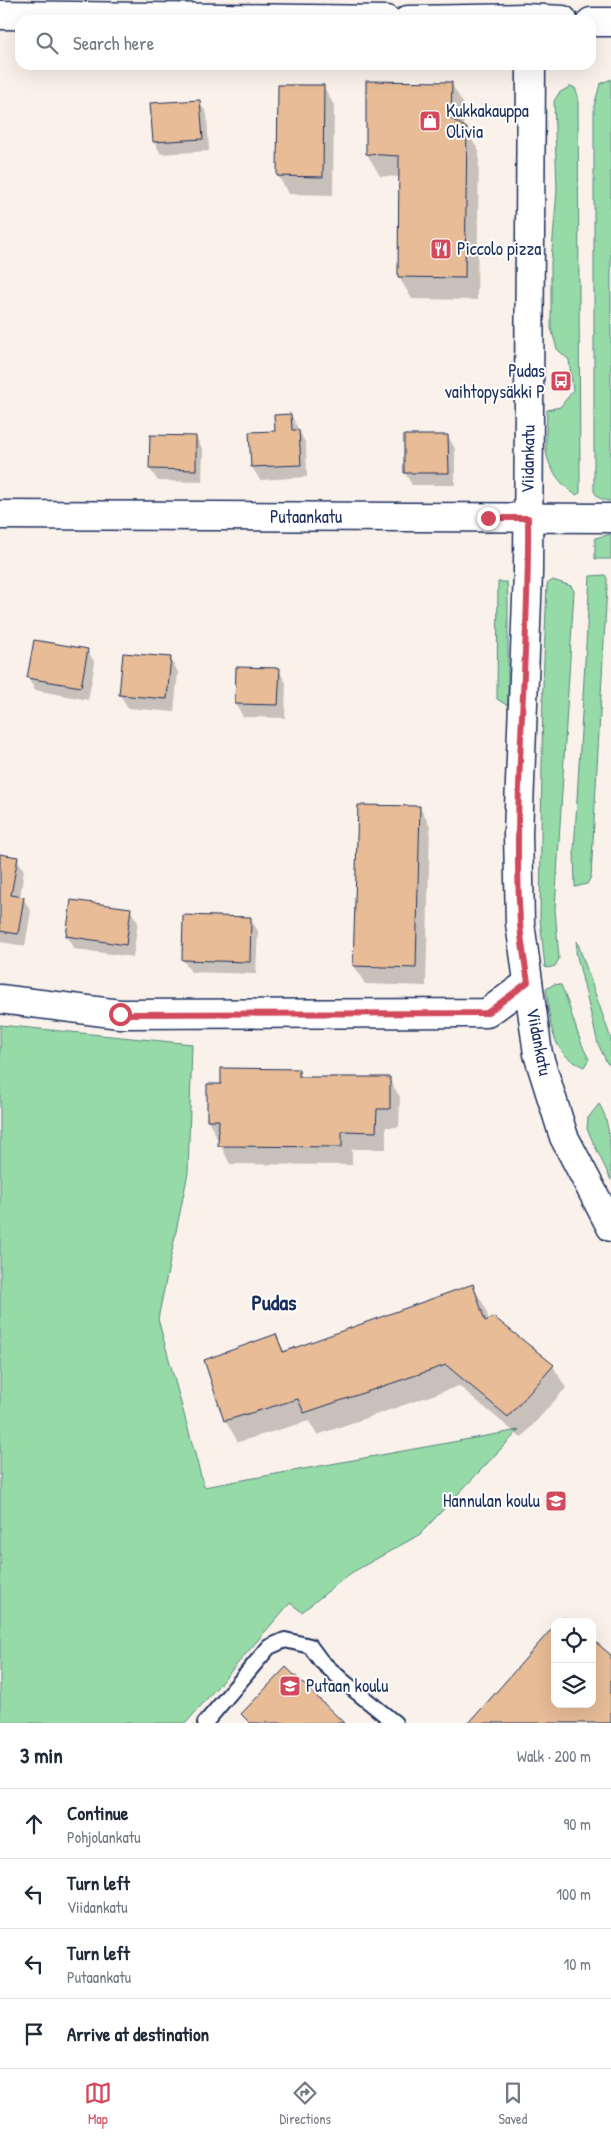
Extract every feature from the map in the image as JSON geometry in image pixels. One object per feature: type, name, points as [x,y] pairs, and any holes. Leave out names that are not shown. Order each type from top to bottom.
[{"type":"street","points":[[461,15],[524,9],[545,15]]},
{"type":"street","points":[[0,15],[15,15]]},
{"type":"street","points":[[596,22],[611,22]]},
{"type":"street","name":"Viidankatu","points":[[531,70],[528,573],[518,834],[520,923],[538,1054],[564,1137],[611,1227]]},
{"type":"street","name":"Putaankatu","points":[[0,515],[611,518]]},
{"type":"street","points":[[0,1000],[120,1014],[487,1013],[528,982]]},
{"type":"lane","points":[[205,1723],[269,1647],[285,1640],[310,1646],[321,1661],[343,1681],[395,1723]]},
{"type":"green space","points":[[611,79],[611,501],[601,499],[594,491],[594,106],[600,84]]},
{"type":"green space","points":[[571,86],[575,88],[578,96],[580,493],[576,495],[556,476],[549,463],[546,445],[547,410],[560,407],[573,391],[569,360],[557,349],[551,328],[551,262],[557,190],[554,101],[559,93]]},
{"type":"green space","points":[[611,534],[611,559],[595,559],[595,538]]},
{"type":"green space","points":[[605,575],[607,586],[591,877],[587,884],[575,887],[574,851],[590,576]]},
{"type":"green space","points":[[553,580],[571,586],[574,591],[555,909],[559,959],[555,966],[548,968],[545,967],[540,919],[543,685],[547,584]]},
{"type":"green space","points":[[498,582],[507,582],[508,706],[497,699]]},
{"type":"green space","points":[[577,941],[611,1039],[611,1064],[607,1063],[598,1044],[576,952]]},
{"type":"green space","points":[[554,984],[561,985],[589,1059],[584,1067],[564,1054],[554,1036],[546,989]]},
{"type":"green space","points":[[0,1025],[192,1044],[188,1173],[158,1319],[204,1487],[519,1430],[419,1535],[351,1573],[302,1612],[290,1603],[186,1723],[0,1723]]},
{"type":"green space","points":[[599,1104],[608,1129],[611,1180],[587,1129],[588,1118]]},
{"type":"building","points":[[366,81],[452,82],[451,119],[467,128],[465,278],[398,277],[399,156],[366,154]]},
{"type":"building","points":[[278,85],[324,85],[323,177],[277,176]]},
{"type":"building","points":[[200,100],[203,139],[153,142],[150,103]]},
{"type":"building","points":[[291,414],[292,430],[299,430],[301,465],[251,467],[249,432],[275,431],[274,415]]},
{"type":"building","points":[[150,435],[196,436],[196,470],[149,469]]},
{"type":"building","points":[[404,435],[448,435],[449,473],[404,473]]},
{"type":"building","points":[[34,640],[88,649],[81,687],[27,678]]},
{"type":"building","points":[[123,653],[171,657],[167,699],[119,695]]},
{"type":"building","points":[[236,667],[280,668],[278,705],[235,704]]},
{"type":"building","points":[[358,805],[420,806],[416,968],[353,966]]},
{"type":"building","points":[[0,854],[18,857],[11,895],[24,897],[18,934],[0,931]]},
{"type":"building","points":[[71,900],[131,908],[126,945],[66,936]]},
{"type":"building","points":[[183,915],[251,917],[250,962],[182,960]]},
{"type":"building","points":[[221,1068],[299,1069],[299,1077],[390,1077],[390,1109],[377,1109],[376,1132],[342,1131],[342,1147],[218,1146],[219,1120],[207,1120],[207,1084],[221,1084]]},
{"type":"building","points":[[473,1284],[485,1321],[494,1317],[554,1365],[508,1417],[446,1365],[304,1413],[298,1399],[224,1421],[204,1360],[276,1334],[283,1352]]},
{"type":"building","points":[[551,1630],[551,1708],[596,1708],[596,1642],[611,1655],[611,1723],[469,1723]]},
{"type":"building","points":[[286,1667],[344,1723],[250,1723],[241,1714]]},
{"type":"place","name":"Kukkakauppa Olivia","points":[[430,121]]},
{"type":"place","name":"Piccolo pizza","points":[[441,249]]},
{"type":"place","name":"Pudas vaihtopysäkki P","points":[[561,381]]},
{"type":"place","name":"Hannulan koulu","points":[[556,1501]]},
{"type":"place","name":"Putaan koulu","points":[[290,1686]]},
{"type":"district","name":"Pudas","points":[[274,1302]]},
{"type":"route","points":[[120,1014],[487,1013],[528,982],[520,923],[518,834],[528,573],[528,518],[488,518]]}]
